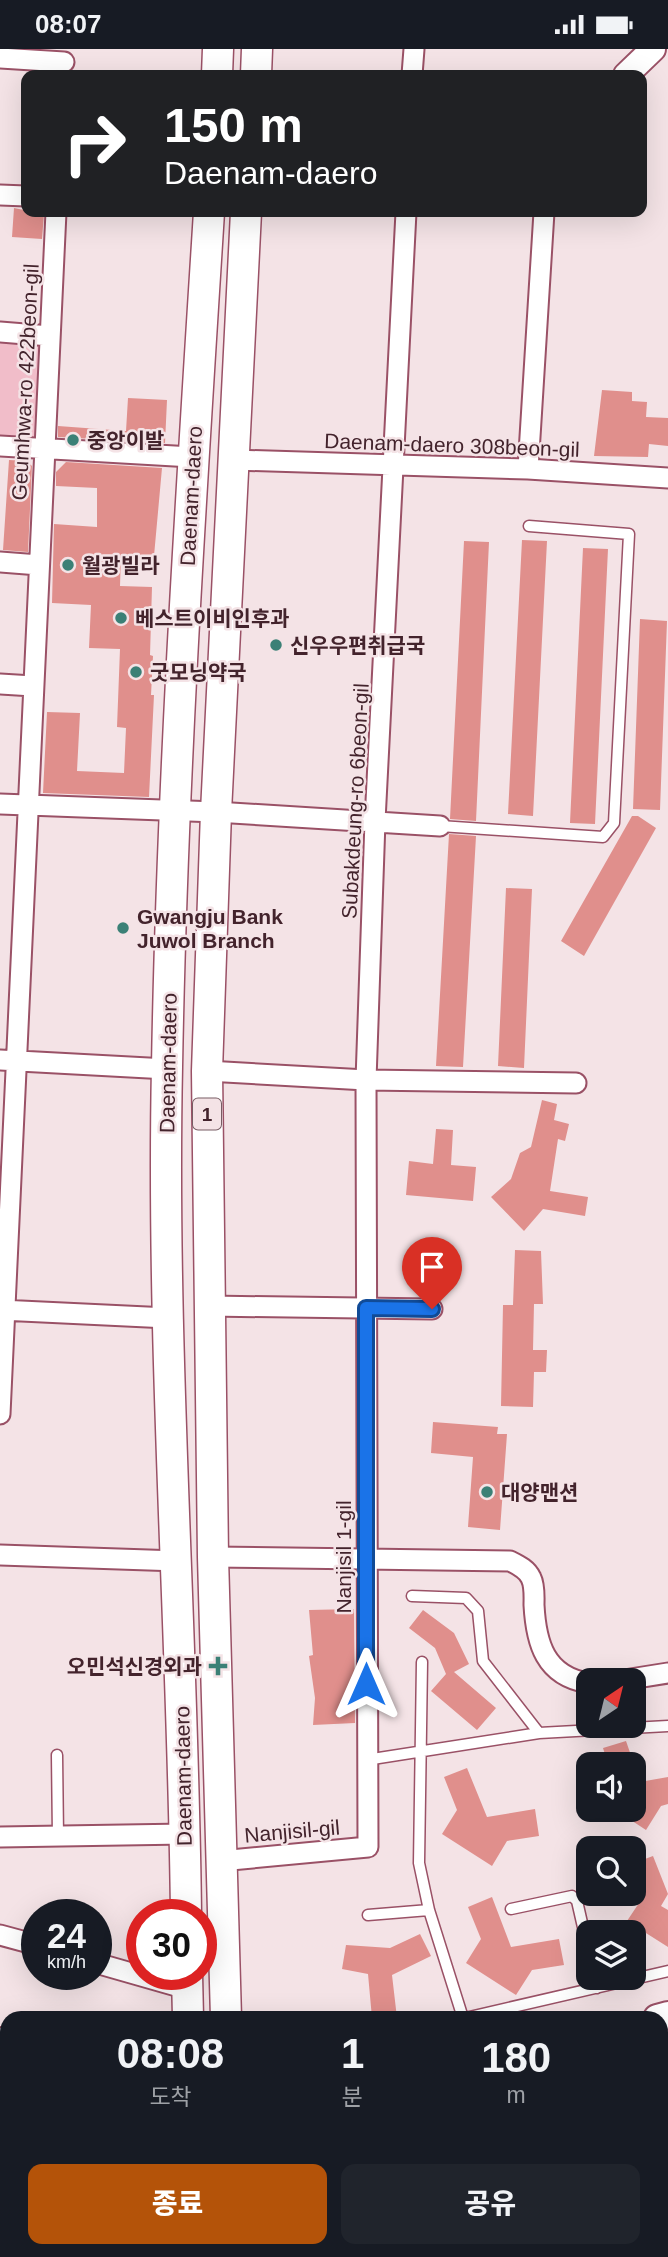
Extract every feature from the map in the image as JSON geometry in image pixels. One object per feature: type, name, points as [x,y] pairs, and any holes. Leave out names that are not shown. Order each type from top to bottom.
[{"type":"main road","points":[[217,70],[218,49]]},
{"type":"main road","points":[[256,70],[257,49]]},
{"type":"main road","name":"Daenam-daero","points":[[186,1899],[178,1561],[168,1318],[167,1069],[192,457],[209,217]]},
{"type":"main road","name":"Daenam-daero","points":[[226,2011],[213,1557],[207,1071],[216,812],[246,217]]},
{"type":"street","points":[[412,70],[414,49]]},
{"type":"street","points":[[631,70],[653,49]]},
{"type":"street","points":[[0,58],[64,62]]},
{"type":"street","points":[[0,195],[21,196]]},
{"type":"street","name":"Geumhwa-ro 422beon-gil","points":[[0,1414],[8,1060],[27,805],[56,217]]},
{"type":"street","name":"Subakdeung-ro 6beon-gil","points":[[366,1308],[366,1080],[375,821],[406,217]]},
{"type":"street","points":[[528,469],[544,217]]},
{"type":"street","points":[[0,332],[50,336]]},
{"type":"street","points":[[0,446],[192,457]]},
{"type":"street","name":"Daenam-daero 308beon-gil","points":[[234,460],[528,469],[668,478]]},
{"type":"street","points":[[0,562],[39,565]]},
{"type":"street","points":[[0,684],[33,686]]},
{"type":"street","points":[[0,804],[176,810],[440,825]]},
{"type":"street","points":[[8,1060],[167,1069]]},
{"type":"street","name":"Daenam-daero","points":[[207,1071],[366,1080],[576,1083]]},
{"type":"street","points":[[209,1306],[432,1309]]},
{"type":"street","name":"Nanjisil 1-gil","points":[[366,1308],[368,1847]]},
{"type":"street","points":[[2,1310],[168,1318]]},
{"type":"street","points":[[0,1555],[178,1561]]},
{"type":"street","points":[[213,1557],[510,1561],[523,1567],[531,1578],[536,1635],[543,1655],[556,1670],[576,1681]]},
{"type":"street","points":[[646,1676],[668,1673]]},
{"type":"street","points":[[0,1837],[185,1835]]},
{"type":"street","name":"Nanjisil-gil","points":[[220,1861],[368,1847]]},
{"type":"street","points":[[0,1935],[21,1941]]},
{"type":"street","points":[[112,1968],[187,1994],[181,2011]]},
{"type":"lane","points":[[440,825],[603,837],[614,823],[629,534],[529,526]]},
{"type":"lane","points":[[412,1596],[466,1598],[478,1611],[483,1661],[538,1733]]},
{"type":"lane","points":[[422,1662],[419,1863],[429,1910],[462,2011]]},
{"type":"lane","points":[[366,1760],[538,1733],[668,1726]]},
{"type":"lane","points":[[57,1755],[58,1836]]},
{"type":"lane","points":[[511,1909],[572,1896],[577,1901],[581,1920]]},
{"type":"lane","points":[[368,1915],[429,1910]]},
{"type":"lane","points":[[646,1975],[668,1971]]},
{"type":"lane","points":[[490,2011],[576,1988]]},
{"type":"shaded area","points":[[0,332],[50,336],[45,449],[0,446]]},
{"type":"building","points":[[14,208],[21,209],[21,217],[44,217],[42,239],[12,237]]},
{"type":"building","points":[[602,390],[632,392],[632,401],[647,402],[646,417],[668,418],[668,446],[649,444],[648,457],[594,456]]},
{"type":"building","points":[[128,398],[167,400],[165,443],[58,437],[58,426],[126,431]]},
{"type":"building","points":[[9,460],[27,461],[32,466],[28,552],[3,550]]},
{"type":"building","points":[[66,462],[162,468],[154,556],[121,555],[120,586],[152,587],[150,655],[153,656],[151,695],[154,695],[149,797],[43,793],[47,712],[80,713],[77,771],[124,773],[126,728],[117,727],[120,649],[89,648],[91,605],[52,603],[54,524],[97,527],[97,488],[56,486],[56,472]]},
{"type":"building","points":[[522,540],[547,541],[533,816],[508,814]]},
{"type":"building","points":[[464,541],[489,542],[476,821],[450,819]]},
{"type":"building","points":[[583,548],[608,549],[595,824],[570,823]]},
{"type":"building","points":[[640,619],[667,621],[660,810],[633,809]]},
{"type":"building","points":[[632,816],[638,816],[656,828],[584,956],[561,941]]},
{"type":"building","points":[[449,834],[476,836],[463,1067],[436,1066]]},
{"type":"building","points":[[506,888],[532,889],[524,1068],[498,1066]]},
{"type":"building","points":[[542,1100],[557,1104],[554,1120],[569,1124],[565,1141],[558,1139],[550,1191],[588,1197],[585,1216],[543,1209],[524,1231],[491,1197],[511,1179],[520,1153],[531,1147]]},
{"type":"building","points":[[436,1129],[453,1130],[451,1165],[476,1167],[473,1201],[406,1195],[409,1161],[433,1164]]},
{"type":"building","points":[[515,1250],[541,1251],[543,1304],[534,1304],[533,1350],[547,1350],[546,1372],[534,1372],[533,1407],[501,1406],[503,1305],[513,1305]]},
{"type":"building","name":"대양맨션","points":[[433,1422],[498,1427],[497,1434],[507,1434],[500,1530],[468,1527],[473,1457],[431,1453]]},
{"type":"building","points":[[354,1609],[355,1723],[313,1725],[315,1698],[309,1656],[313,1655],[309,1610]]},
{"type":"building","points":[[423,1610],[454,1633],[469,1664],[454,1672],[496,1708],[477,1730],[431,1691],[446,1674],[435,1648],[409,1628]]},
{"type":"building","points":[[626,1741],[630,1752],[604,1752],[603,1748]]},
{"type":"building","points":[[467,1768],[487,1817],[535,1809],[539,1836],[507,1841],[492,1866],[442,1834],[457,1810],[444,1777]]},
{"type":"building","points":[[668,1777],[668,1804],[661,1806],[646,1830],[634,1822],[646,1822],[646,1781]]},
{"type":"building","points":[[653,1856],[668,1894],[661,1906],[668,1910],[668,1947],[646,1933],[646,1920],[628,1920],[637,1906],[646,1906],[646,1859]]},
{"type":"building","points":[[492,1897],[511,1947],[559,1939],[564,1965],[532,1970],[516,1995],[466,1963],[481,1939],[468,1907]]},
{"type":"building","points":[[420,1934],[431,1956],[392,1975],[396,2011],[371,2011],[368,1974],[342,1969],[346,1945],[390,1948]]},
{"type":"place","name":"중앙이발","points":[[73,440]]},
{"type":"place","name":"월광빌라","points":[[68,565]]},
{"type":"place","name":"베스트이비인후과","points":[[121,618]]},
{"type":"place","name":"신우우편취급국","points":[[276,645]]},
{"type":"place","name":"굿모닝약국","points":[[136,672]]},
{"type":"place","name":"Gwangju Bank Juwol Branch","points":[[123,928]]},
{"type":"place","name":"대양맨션","points":[[487,1492]]},
{"type":"place","name":"오민석신경외과","points":[[218,1666]]},
{"type":"route","points":[[366,1684],[366,1308],[432,1309]]}]
